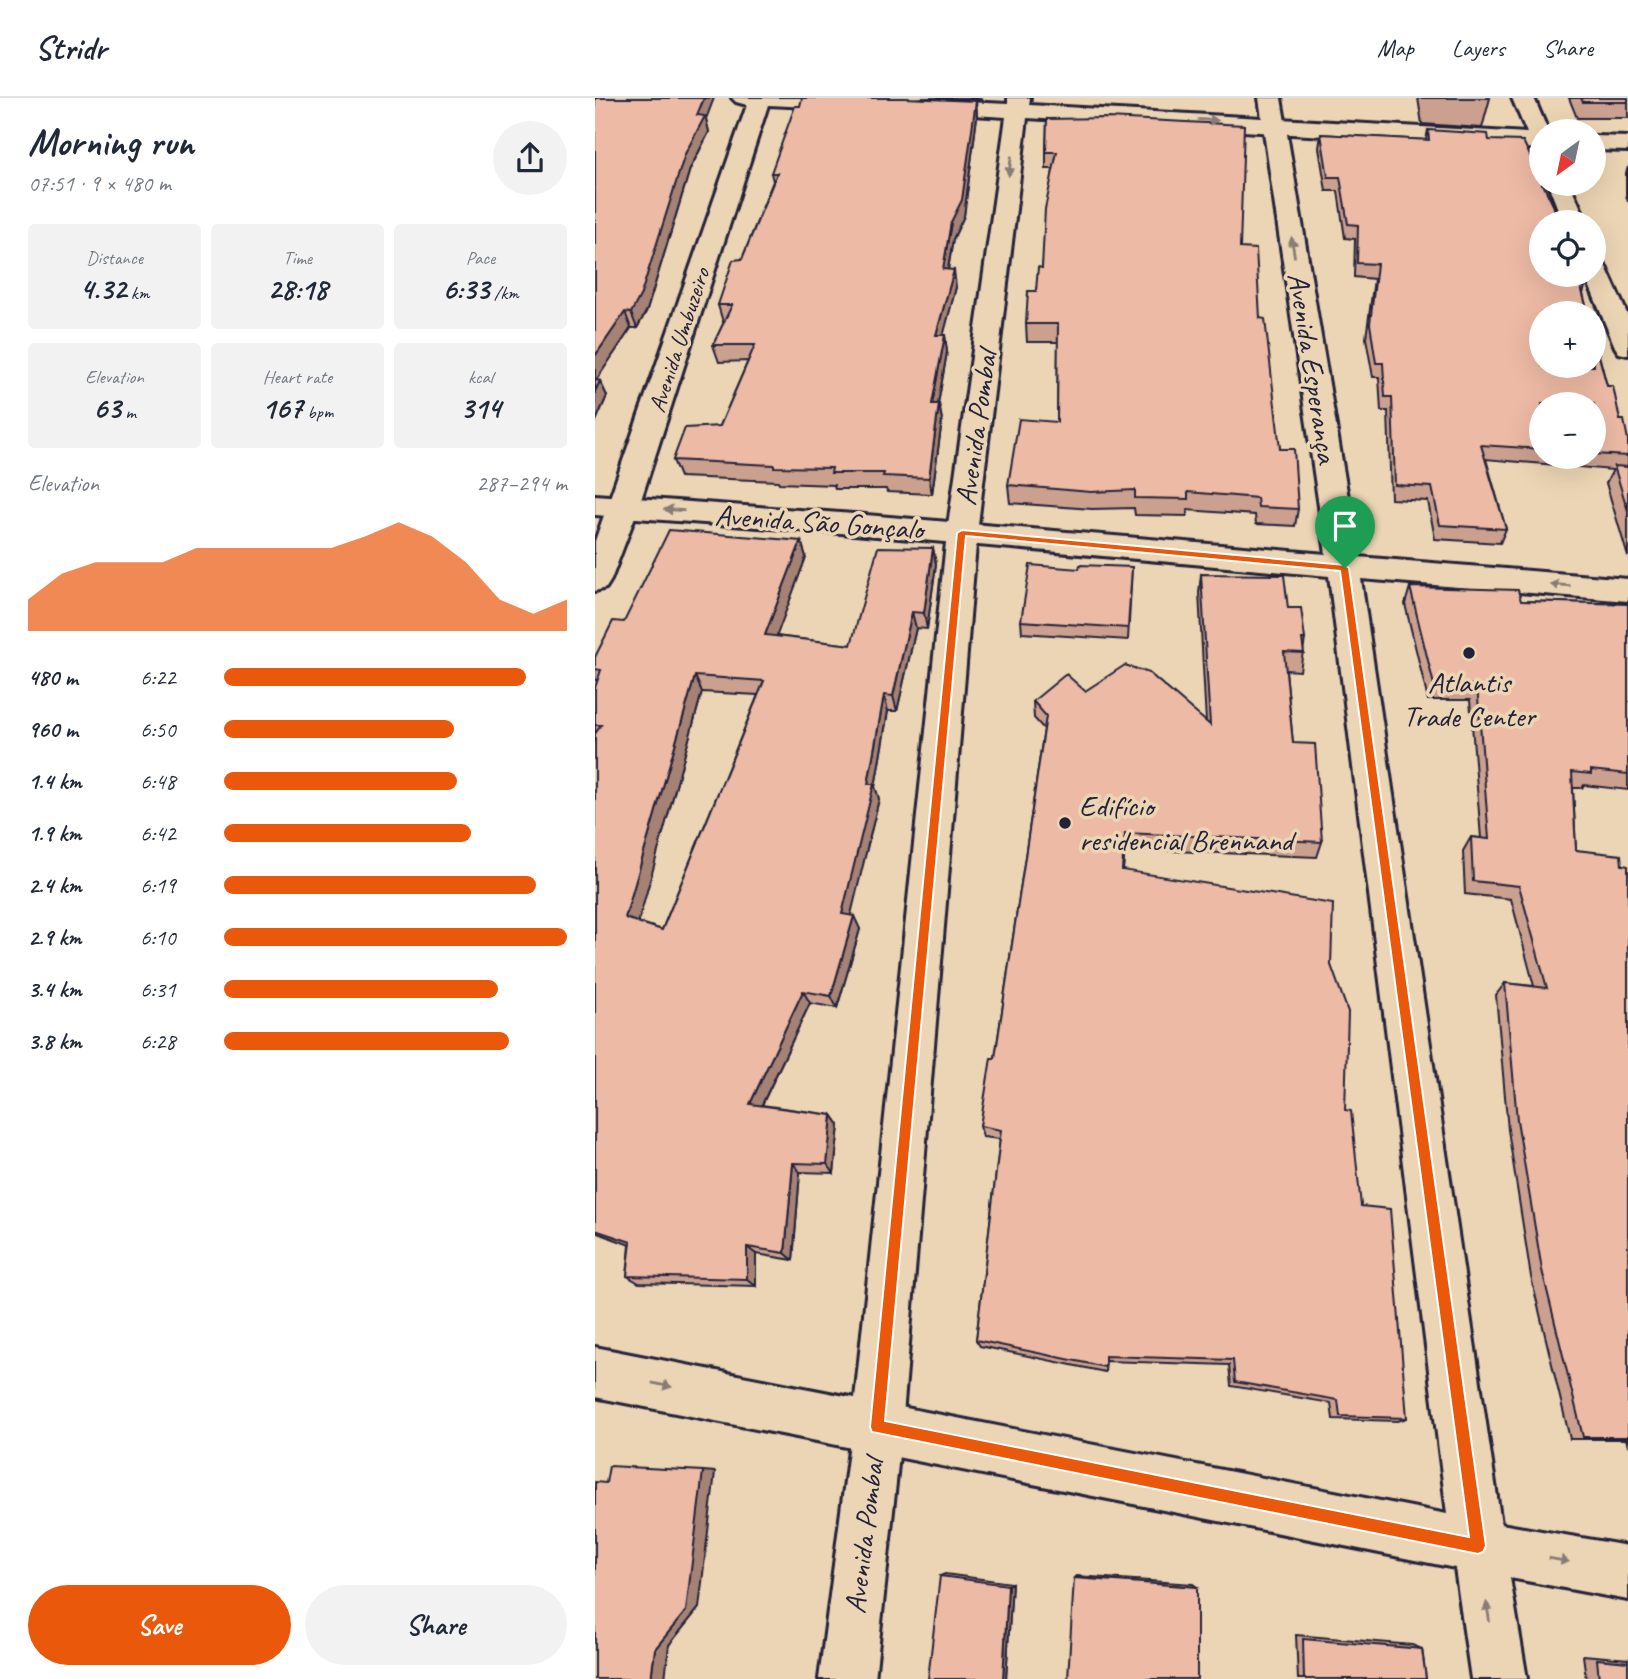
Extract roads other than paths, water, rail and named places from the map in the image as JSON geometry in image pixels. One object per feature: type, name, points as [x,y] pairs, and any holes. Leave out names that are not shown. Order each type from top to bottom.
[{"type":"street","points":[[743,98],[868,104]]},
{"type":"street","name":"Avenida Umbuzeiro","points":[[595,580],[610,505],[759,98]]},
{"type":"street","points":[[1523,98],[1532,119]]},
{"type":"street","points":[[909,105],[1018,104],[1272,111],[1529,140]]},
{"type":"street","name":"Avenida Pombal","points":[[847,1679],[877,1427],[962,533],[1018,104]]},
{"type":"street","name":"Avenida Esperança","points":[[1272,111],[1345,568],[1478,1546],[1499,1679]]},
{"type":"street","points":[[1607,143],[1628,144]]},
{"type":"street","points":[[1602,287],[1628,347]]},
{"type":"street","name":"Avenida São Gonçalo","points":[[610,505],[1628,590]]},
{"type":"street","points":[[595,1372],[1478,1546],[1628,1573]]},
{"type":"place","name":"Atlantis Trade Center","points":[[1469,653]]},
{"type":"place","name":"Edifício residencial Brennand","points":[[1065,823]]}]
